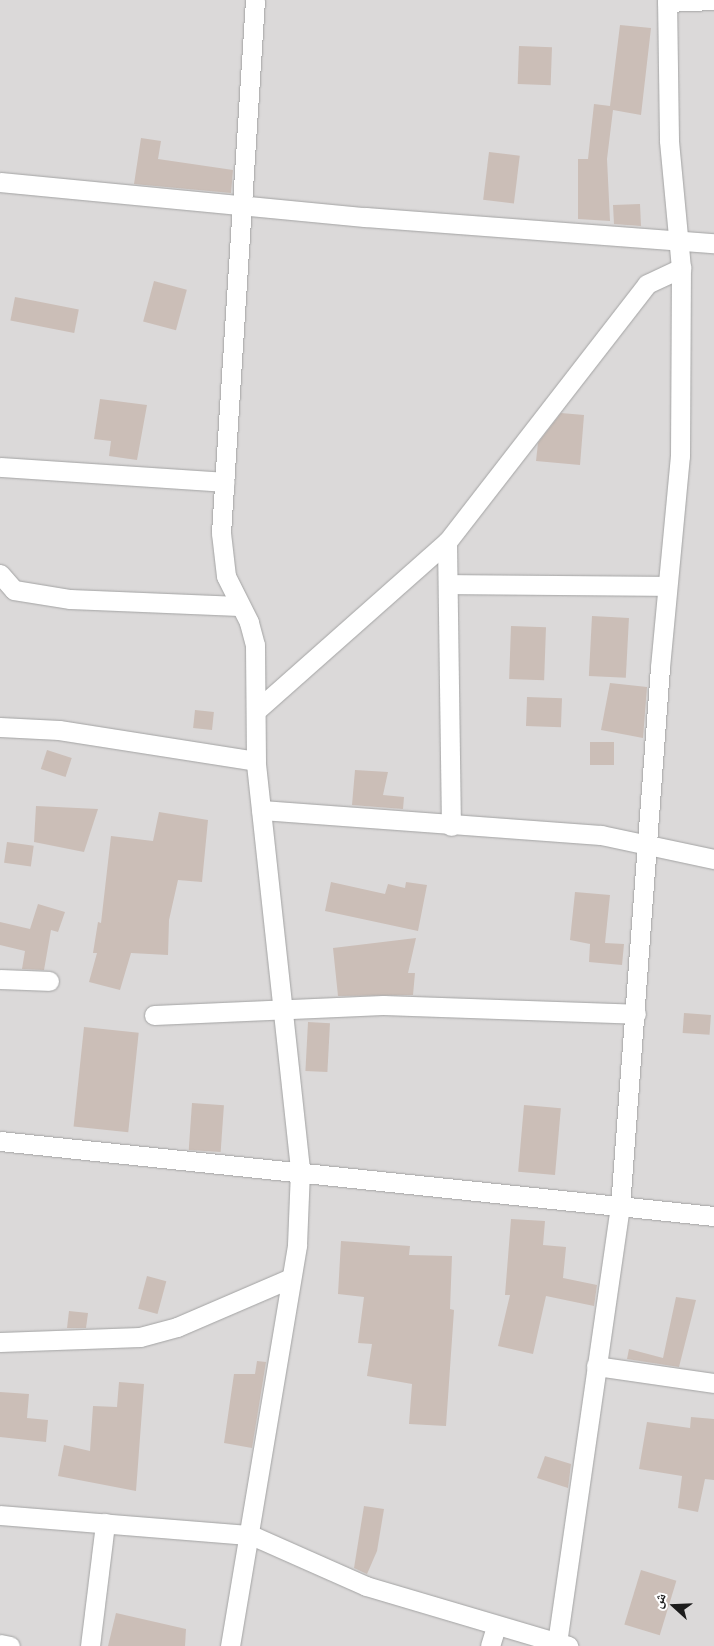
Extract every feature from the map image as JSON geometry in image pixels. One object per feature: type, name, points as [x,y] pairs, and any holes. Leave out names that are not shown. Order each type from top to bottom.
[{"type":"street","points":[[230,1646],[251,1535],[291,1278],[300,1169],[281,1008],[256,761],[258,709],[255,645],[226,576],[221,533],[244,204],[255,0]]},
{"type":"street","points":[[0,1515],[251,1535],[366,1586],[496,1626],[563,1644],[596,1366],[620,1206],[650,843],[667,586],[680,456],[681,268],[669,140],[667,1],[713,0]]},
{"type":"street","points":[[0,182],[714,244]]},
{"type":"street","points":[[258,709],[447,542],[647,284],[681,268]]},
{"type":"street","points":[[0,467],[225,482]]},
{"type":"street","points":[[447,542],[451,826]]},
{"type":"street","points":[[0,574],[14,590],[70,600],[239,606]]},
{"type":"street","points":[[448,584],[667,586]]},
{"type":"street","points":[[0,727],[59,730],[256,761]]},
{"type":"street","points":[[261,810],[451,826],[601,835],[650,843],[714,859]]},
{"type":"street","points":[[0,979],[48,981]]},
{"type":"street","points":[[154,1015],[281,1008],[490,1006],[636,1014]]},
{"type":"street","points":[[0,1141],[300,1169],[714,1216]]},
{"type":"street","points":[[0,1342],[140,1337],[177,1326],[291,1278]]},
{"type":"street","points":[[596,1366],[714,1383]]},
{"type":"street","points":[[90,1646],[105,1522]]},
{"type":"street","points":[[490,1646],[496,1626]]},
{"type":"street","points":[[0,1644],[10,1646]]},
{"type":"shaded area","points":[[0,0],[714,0],[714,1646],[0,1646]]},
{"type":"building","points":[[620,25],[651,28],[641,115],[613,110],[607,159],[610,221],[578,219],[578,159],[588,159],[594,104],[610,106]]},
{"type":"building","points":[[519,46],[552,47],[551,85],[518,84]]},
{"type":"building","points":[[141,138],[161,141],[158,159],[233,170],[231,193],[134,184]]},
{"type":"building","points":[[489,152],[520,156],[514,203],[483,200]]},
{"type":"building","points":[[640,204],[641,226],[614,224],[613,205]]},
{"type":"building","points":[[154,281],[187,290],[176,330],[143,322]]},
{"type":"building","points":[[15,297],[79,309],[74,333],[10,321]]},
{"type":"building","points":[[100,399],[147,405],[137,460],[109,456],[111,441],[94,439]]},
{"type":"building","points":[[561,413],[584,415],[580,465],[536,461],[538,443]]},
{"type":"building","points":[[592,616],[629,618],[626,678],[589,676]]},
{"type":"building","points":[[511,626],[546,627],[544,680],[509,679]]},
{"type":"building","points":[[610,683],[647,687],[643,738],[601,730]]},
{"type":"building","points":[[527,697],[562,698],[561,727],[526,726]]},
{"type":"building","points":[[195,710],[214,712],[212,730],[193,728]]},
{"type":"building","points":[[590,742],[614,742],[614,765],[590,765]]},
{"type":"building","points":[[47,750],[72,758],[66,777],[41,769]]},
{"type":"building","points":[[355,770],[388,772],[383,795],[404,797],[403,809],[352,805]]},
{"type":"building","points":[[36,806],[98,809],[84,852],[34,842]]},
{"type":"building","points":[[159,812],[208,820],[202,882],[178,880],[169,920],[168,955],[131,953],[120,990],[89,982],[97,953],[93,953],[98,922],[101,923],[111,836],[153,841]]},
{"type":"building","points":[[7,842],[34,846],[31,867],[4,863]]},
{"type":"building","points":[[331,882],[385,894],[388,884],[405,888],[406,882],[427,885],[418,931],[325,911]]},
{"type":"building","points":[[575,892],[610,895],[605,943],[624,944],[622,965],[589,962],[590,944],[570,940]]},
{"type":"building","points":[[38,904],[65,912],[58,932],[51,930],[44,970],[22,969],[25,951],[0,945],[0,922],[30,929]]},
{"type":"building","points":[[416,938],[408,973],[415,973],[413,995],[338,996],[333,948]]},
{"type":"building","points":[[684,1013],[711,1015],[710,1035],[683,1033]]},
{"type":"building","points":[[308,1022],[330,1023],[327,1072],[305,1071]]},
{"type":"building","points":[[84,1027],[139,1033],[128,1132],[74,1126]]},
{"type":"building","points":[[192,1103],[224,1105],[221,1152],[189,1150]]},
{"type":"building","points":[[524,1105],[561,1108],[555,1175],[518,1172]]},
{"type":"building","points":[[511,1219],[545,1221],[543,1245],[566,1247],[563,1278],[597,1285],[594,1306],[546,1296],[533,1354],[498,1346],[510,1295],[505,1295]]},
{"type":"building","points":[[341,1241],[410,1246],[409,1255],[452,1256],[450,1309],[454,1310],[446,1426],[409,1424],[412,1384],[367,1376],[372,1344],[358,1343],[364,1297],[338,1294]]},
{"type":"building","points":[[147,1276],[166,1281],[158,1314],[138,1309]]},
{"type":"building","points":[[676,1297],[696,1300],[679,1367],[627,1359],[629,1349],[663,1358]]},
{"type":"building","points":[[69,1311],[88,1313],[86,1328],[67,1328]]},
{"type":"building","points":[[257,1361],[266,1362],[252,1448],[224,1443],[234,1374],[255,1374]]},
{"type":"building","points":[[119,1382],[144,1384],[136,1491],[58,1476],[64,1445],[90,1451],[93,1406],[117,1407]]},
{"type":"building","points":[[0,1392],[29,1394],[27,1418],[48,1420],[46,1442],[0,1437]]},
{"type":"building","points":[[691,1417],[714,1419],[714,1480],[705,1479],[698,1512],[678,1508],[682,1476],[639,1469],[647,1422],[690,1428]]},
{"type":"building","points":[[545,1456],[571,1464],[568,1488],[537,1478]]},
{"type":"building","points":[[364,1506],[384,1509],[377,1551],[367,1574],[354,1568]]},
{"type":"building","points":[[641,1570],[676,1581],[660,1635],[624,1625]]},
{"type":"building","points":[[116,1613],[186,1629],[185,1646],[108,1646]]}]
